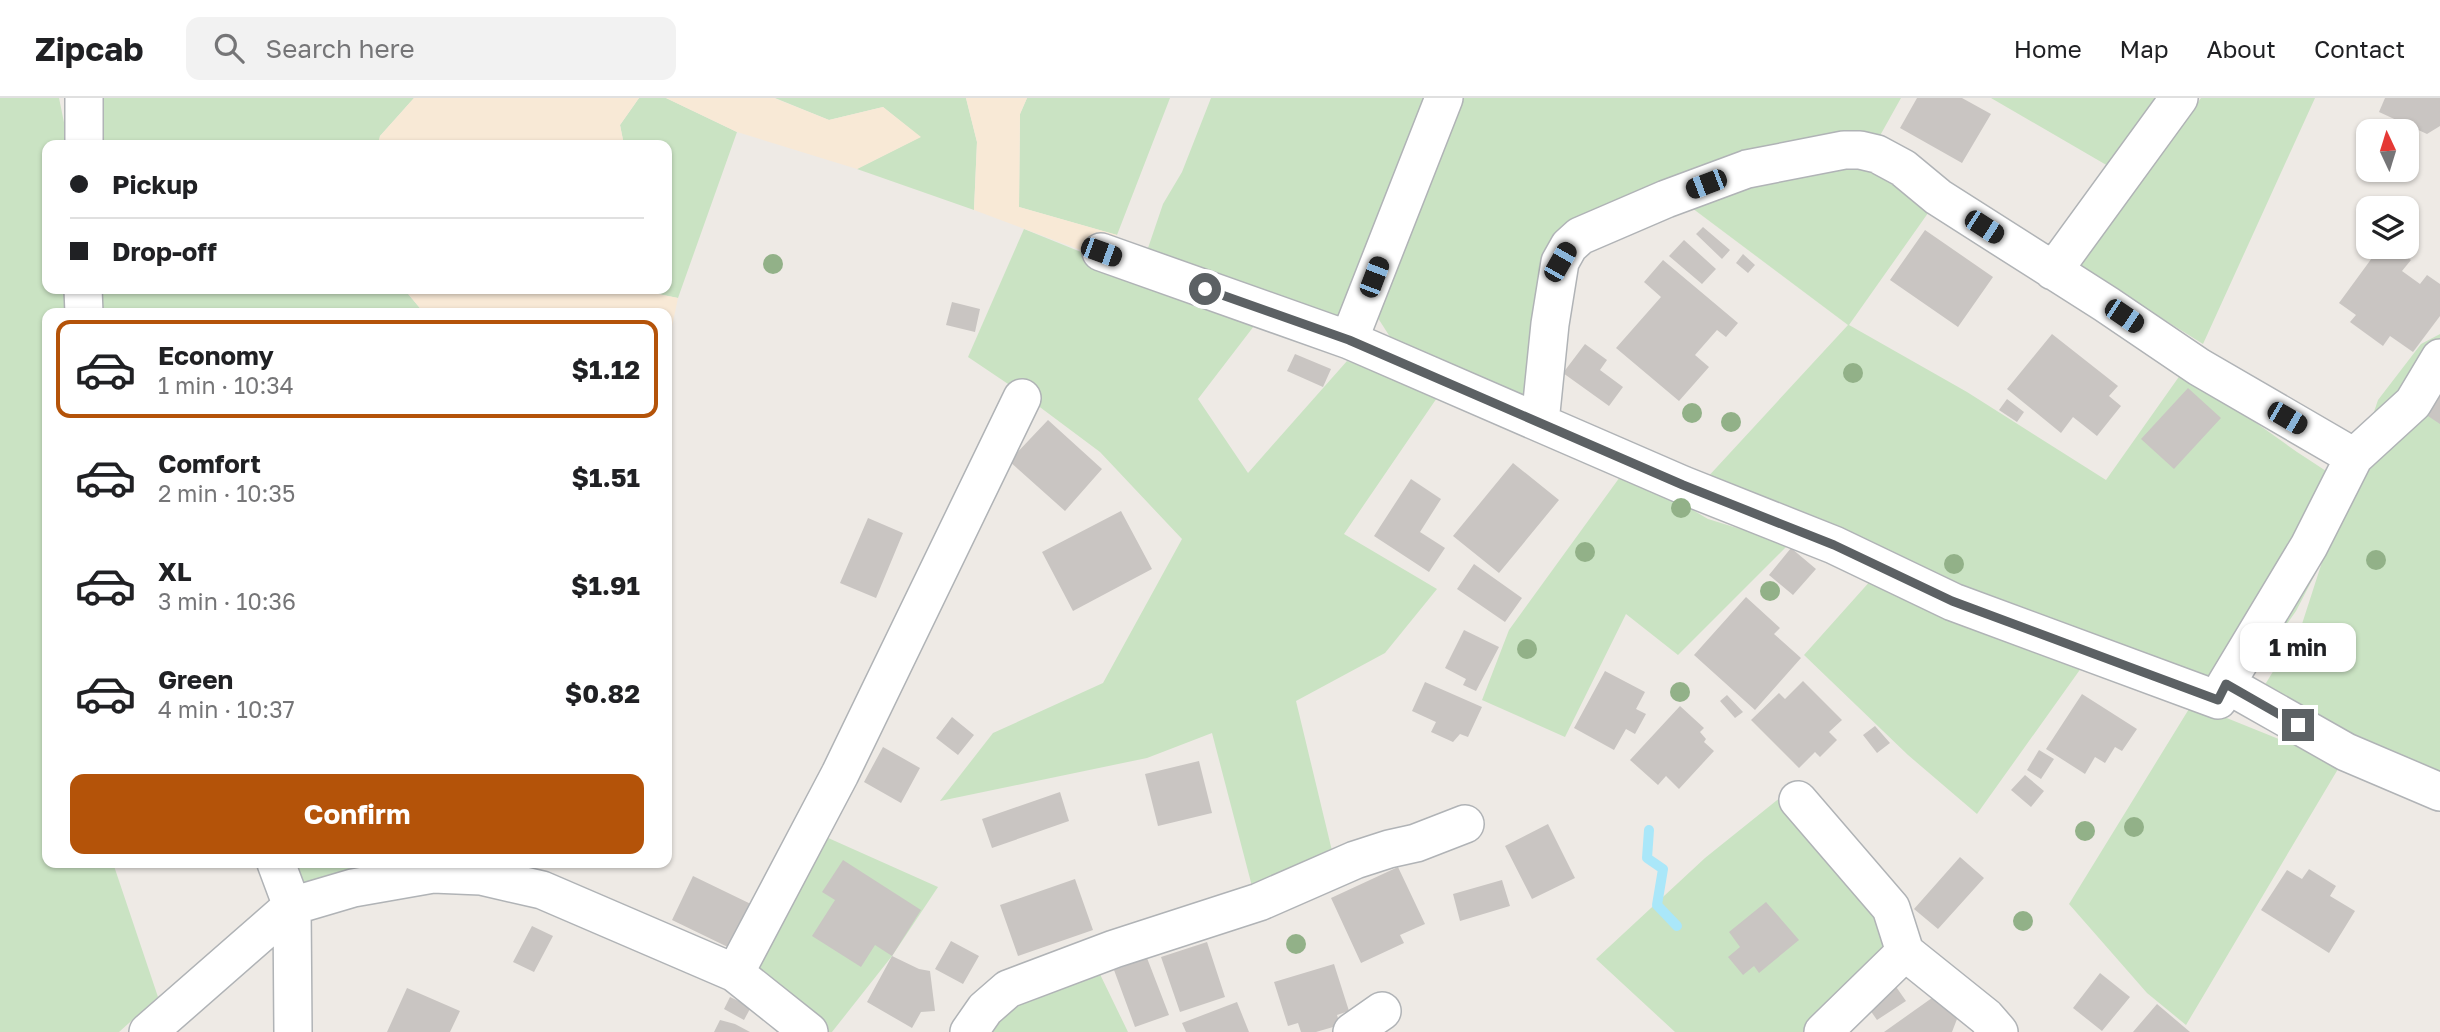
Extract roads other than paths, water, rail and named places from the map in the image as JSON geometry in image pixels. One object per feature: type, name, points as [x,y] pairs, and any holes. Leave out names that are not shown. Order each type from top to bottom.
[{"type":"street","points":[[84,98],[84,140]]},
{"type":"street","points":[[1349,340],[1444,98]]},
{"type":"street","points":[[2053,271],[2179,98]]},
{"type":"street","points":[[1539,422],[1560,262],[1569,246],[1580,236],[1746,169],[1844,150],[1860,150],[1877,154],[1903,168],[1938,197],[2199,366],[2354,457]]},
{"type":"street","points":[[1101,252],[1349,340],[1683,485],[1834,545],[1952,601],[2218,700],[2309,546],[2354,457],[2413,403],[2440,358]]},
{"type":"street","points":[[735,973],[840,774],[1022,398]]},
{"type":"street","points":[[2226,684],[2346,752],[2440,792]]},
{"type":"street","points":[[1798,800],[1891,908],[1905,952],[1986,1017],[1999,1032]]},
{"type":"street","points":[[969,1032],[985,1009],[1008,989],[1114,949],[1259,902],[1355,860],[1416,844],[1465,824]]},
{"type":"street","points":[[278,868],[292,906],[293,1032]]},
{"type":"street","points":[[148,1032],[292,906],[353,888],[433,874],[481,876],[541,890],[735,973],[809,1032]]},
{"type":"street","points":[[1823,1032],[1905,952]]},
{"type":"street","points":[[1352,1032],[1382,1011]]},
{"type":"waterway","points":[[1649,830],[1647,858],[1663,869],[1657,905],[1677,926]]}]
